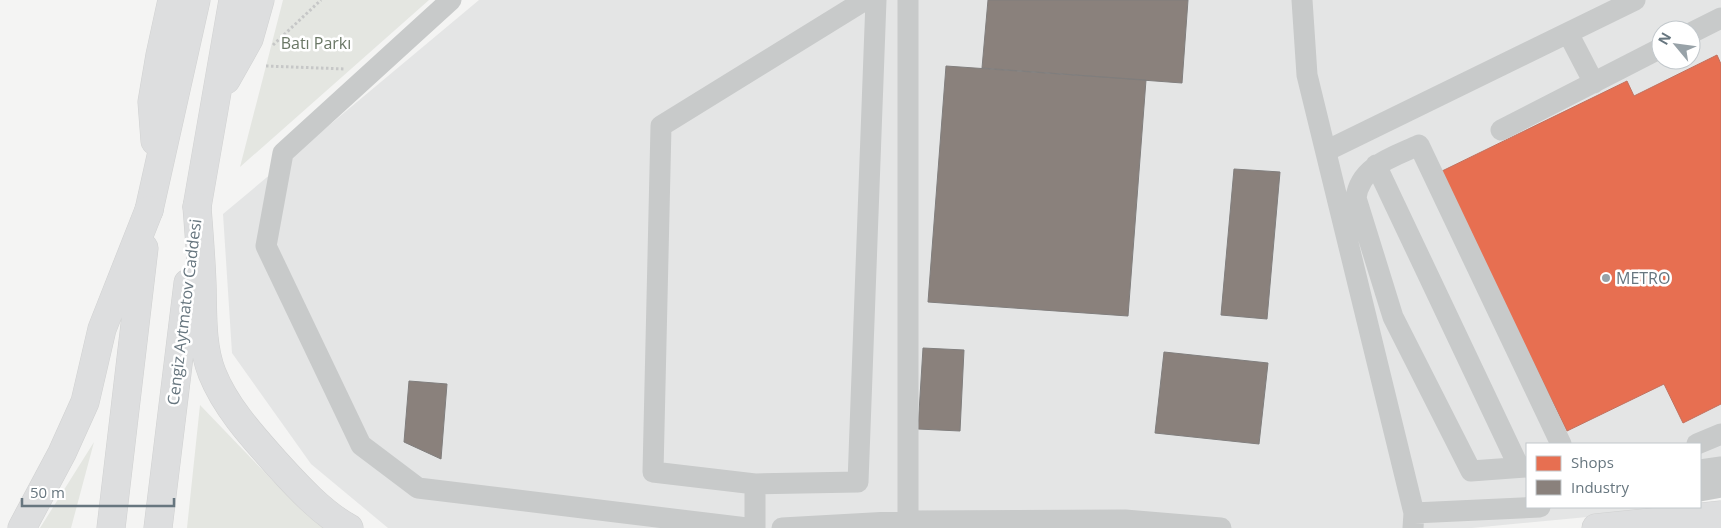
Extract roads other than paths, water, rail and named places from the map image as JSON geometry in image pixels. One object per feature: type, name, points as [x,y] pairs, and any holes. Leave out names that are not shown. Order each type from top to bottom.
[{"type":"main road","points":[[157,167],[152,102],[172,0]]},
{"type":"main road","name":"Cengiz Aytmatov Caddesi","points":[[216,97],[249,39],[260,0]]},
{"type":"main road","name":"Cengiz Aytmatov Caddesi","points":[[158,528],[197,207],[231,8]]},
{"type":"main road","points":[[111,528],[149,210],[157,167],[193,12]]},
{"type":"main road","points":[[197,207],[203,321],[206,351],[211,372],[224,398],[253,437],[296,485],[338,522],[349,528]]},
{"type":"main road","points":[[22,528],[62,453],[85,402],[102,329],[149,210]]},
{"type":"main road","points":[[1596,528],[1721,515]]},
{"type":"street","points":[[451,0],[283,153],[266,246],[361,446],[418,488],[747,528]]},
{"type":"street","points":[[865,0],[661,126],[653,472],[755,484],[858,482],[876,0]]},
{"type":"street","points":[[908,0],[908,520]]},
{"type":"street","points":[[1302,0],[1307,75],[1413,521],[1531,508]]},
{"type":"street","points":[[1326,151],[1635,0]]},
{"type":"street","points":[[1701,28],[1721,18]]},
{"type":"street","points":[[1568,33],[1594,83]]},
{"type":"street","points":[[1501,130],[1651,53]]},
{"type":"street","points":[[1376,165],[1523,467],[1471,471],[1393,317],[1356,198],[1360,182],[1370,170],[1376,165],[1419,145],[1561,443]]},
{"type":"street","points":[[1699,443],[1721,434]]},
{"type":"street","points":[[1701,470],[1721,467]]},
{"type":"street","points":[[755,484],[755,528]]},
{"type":"street","points":[[1701,490],[1721,487]]},
{"type":"street","points":[[782,528],[908,520],[1125,520],[1221,528]]},
{"type":"place","name":"METRO","points":[[1606,278]]},
{"type":"park label","name":"Batı Parkı","points":[[316,43]]}]
